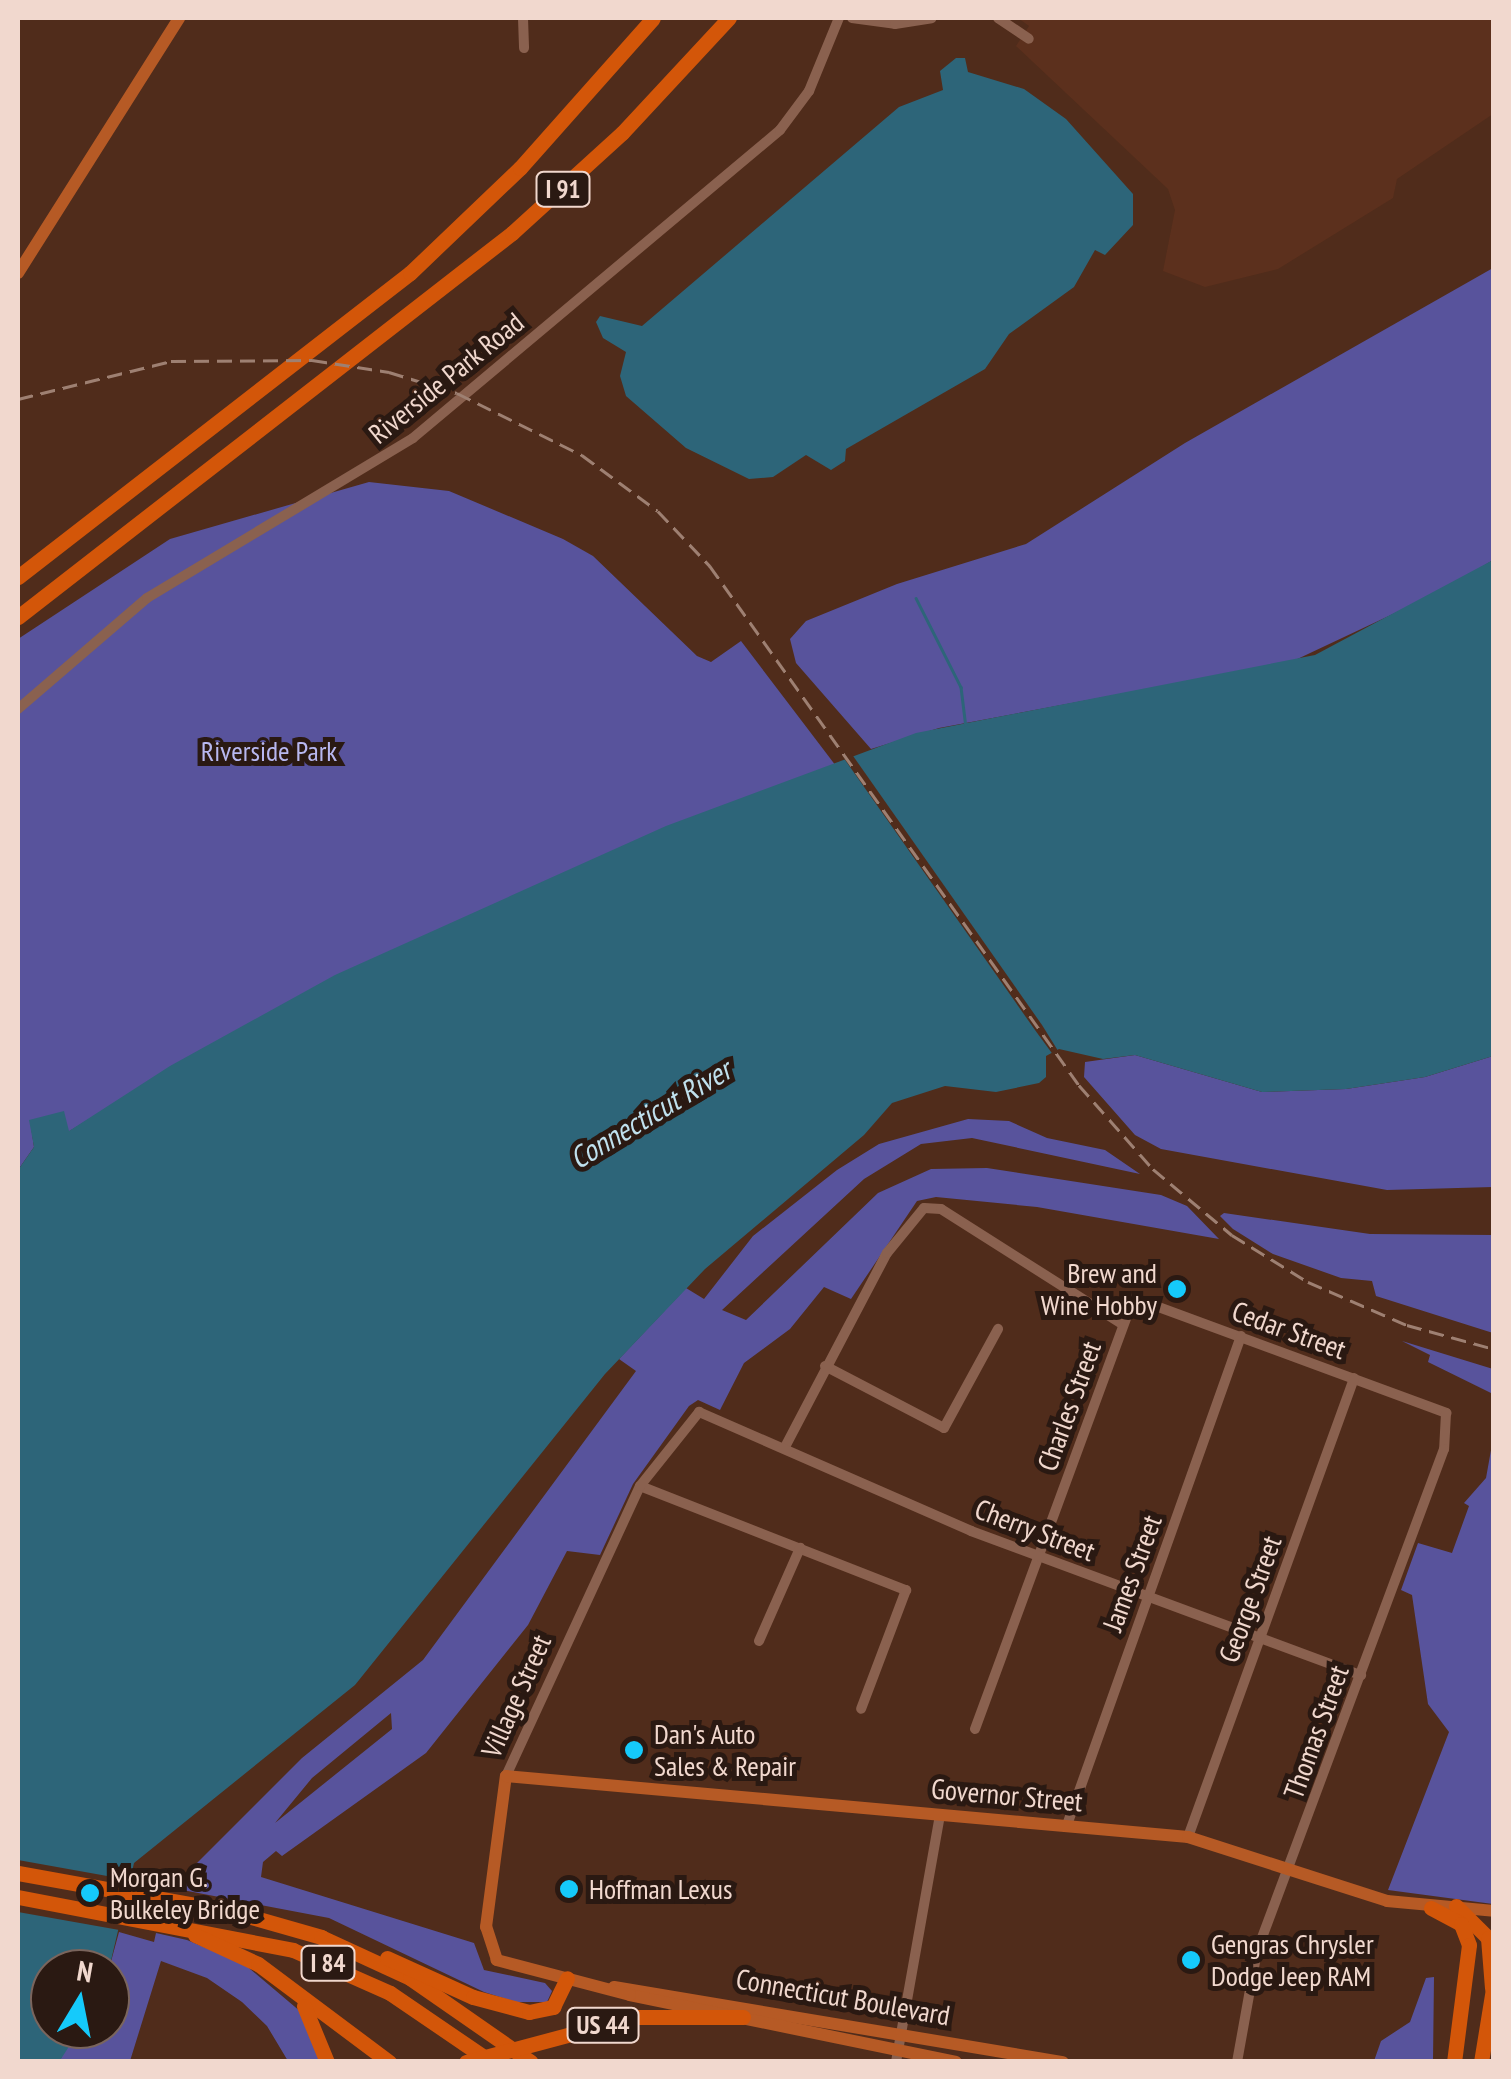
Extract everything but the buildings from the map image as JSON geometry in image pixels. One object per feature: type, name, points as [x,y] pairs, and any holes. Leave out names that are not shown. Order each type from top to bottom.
[{"type":"highway","name":"I 91","points":[[18,577],[334,334],[492,197],[653,18]]},
{"type":"highway","name":"I 91","points":[[18,618],[377,340],[563,188],[729,18]]},
{"type":"highway","name":"I 84","points":[[18,1874],[271,1921],[358,1952],[420,1984],[529,2060]]},
{"type":"highway","name":"I 84","points":[[18,1897],[261,1941],[327,1962],[397,1996],[478,2058]]},
{"type":"highway","points":[[1456,1906],[1489,1927]]},
{"type":"highway","points":[[1431,1908],[1462,1925],[1470,1955],[1454,2062]]},
{"type":"highway","points":[[158,1922],[246,1956],[389,2062]]},
{"type":"highway","points":[[1470,1955],[1489,1927]]},
{"type":"highway","points":[[1480,2062],[1493,1986],[1489,1927]]},
{"type":"highway","name":"US 44","points":[[358,1952],[409,1964],[473,1997],[524,2011],[552,2008],[567,1978]]},
{"type":"highway","points":[[296,1995],[327,2062]]},
{"type":"highway","name":"US 44","points":[[478,2058],[640,2016],[743,2017]]},
{"type":"main road","points":[[18,273],[179,18]]},
{"type":"main road","name":"Governor Street","points":[[506,1776],[1188,1837],[1431,1908],[1456,1906],[1494,1911]]},
{"type":"main road","name":"Village Street","points":[[506,1776],[488,1947],[507,1964],[567,1978]]},
{"type":"main road","name":"Connecticut Boulevard","points":[[567,1978],[1064,2062]]},
{"type":"main road","name":"Connecticut Boulevard","points":[[614,1987],[896,2056],[956,2062]]},
{"type":"street","points":[[523,18],[524,48]]},
{"type":"street","name":"Riverside Park Road","points":[[18,709],[147,598],[384,458],[442,414],[780,130],[809,92],[839,18]]},
{"type":"street","points":[[852,18],[895,24],[932,18]]},
{"type":"street","points":[[998,18],[1029,39]]},
{"type":"street","points":[[785,1447],[887,1253],[928,1207],[1122,1324]]},
{"type":"street","name":"Cedar Street","points":[[1122,1324],[1134,1298],[1441,1409],[1450,1421]]},
{"type":"street","name":"Charles Street","points":[[975,1729],[1122,1324]]},
{"type":"street","points":[[825,1366],[944,1428],[998,1329]]},
{"type":"street","name":"James Street","points":[[1067,1825],[1241,1336]]},
{"type":"street","name":"George Street","points":[[1188,1837],[1354,1378]]},
{"type":"street","name":"Cherry Street","points":[[699,1412],[1038,1556],[1361,1675]]},
{"type":"street","name":"Village Street","points":[[506,1776],[640,1486],[699,1412]]},
{"type":"street","name":"Thomas Street","points":[[1236,2062],[1256,1952],[1361,1675],[1450,1421]]},
{"type":"street","points":[[640,1486],[906,1590],[860,1709]]},
{"type":"street","points":[[759,1641],[800,1548]]},
{"type":"street","points":[[896,2056],[940,1814]]},
{"type":"shaded area","points":[[1018,18],[1493,18],[1493,114],[1397,179],[1393,198],[1278,269],[1205,287],[1163,271],[1175,210],[1168,189],[1016,46],[1029,26]]},
{"type":"green space","points":[[1493,268],[1493,560],[1444,590],[1291,662],[939,728],[871,749],[796,663],[790,639],[806,621],[897,584],[1026,544],[1185,443]]},
{"type":"green space","name":"Riverside Park","points":[[369,482],[449,491],[563,539],[593,556],[697,656],[711,662],[741,641],[836,766],[141,1087],[68,1132],[30,1120],[34,1147],[18,1170],[18,639],[170,539]]},
{"type":"green space","points":[[1135,1055],[1262,1092],[1346,1089],[1425,1077],[1493,1056],[1493,1187],[1387,1190],[1161,1149],[1135,1135],[1084,1077],[1085,1062]]},
{"type":"green space","points":[[968,1119],[1009,1121],[1047,1138],[1105,1150],[1140,1174],[972,1138],[921,1144],[864,1179],[722,1310],[746,1320],[878,1193],[931,1169],[987,1168],[1161,1195],[1187,1206],[1219,1239],[1037,1207],[936,1197],[917,1201],[851,1299],[824,1287],[790,1329],[744,1363],[720,1410],[698,1400],[689,1406],[633,1484],[600,1555],[567,1551],[528,1625],[426,1753],[282,1856],[276,1851],[263,1862],[261,1877],[474,1943],[484,1970],[545,1983],[552,1991],[547,2002],[516,2002],[484,1992],[329,1918],[172,1888],[302,1758],[423,1660],[636,1371],[619,1359],[686,1288],[704,1299],[753,1236],[837,1170],[879,1144]],"holes":[[[391,1713],[392,1729],[275,1823],[312,1778]]]},
{"type":"green space","points":[[1224,1213],[1370,1234],[1493,1235],[1493,1333],[1376,1296],[1372,1281],[1341,1278],[1273,1254],[1233,1229],[1220,1216]]},
{"type":"green space","points":[[1402,1341],[1493,1369],[1493,1394],[1428,1362],[1430,1355]]},
{"type":"green space","points":[[1493,1439],[1493,1904],[1388,1890],[1449,1732],[1428,1704],[1412,1595],[1401,1590],[1418,1543],[1452,1553],[1469,1506],[1464,1503],[1486,1478]]},
{"type":"green space","points":[[119,1932],[154,1942],[156,1933],[187,1940],[243,1963],[301,2012],[324,2061],[288,2061],[267,2026],[242,2002],[207,1978],[161,1961],[130,2061],[59,2062],[66,2049],[130,2049],[130,1949],[114,1949]]},
{"type":"green space","points":[[1434,1977],[1433,2061],[1374,2061],[1381,2041],[1410,2022],[1426,1978]]},
{"type":"water","points":[[956,58],[965,58],[968,72],[1024,89],[1066,119],[1133,194],[1133,225],[1105,255],[1095,250],[1074,287],[1009,334],[985,369],[846,449],[845,461],[831,470],[806,455],[773,477],[749,479],[686,448],[626,396],[620,376],[626,352],[603,338],[596,322],[600,316],[642,326],[899,107],[943,90],[940,71]]},
{"type":"water","name":"Connecticut River","points":[[1493,560],[1493,1056],[1425,1077],[1346,1089],[1262,1092],[1135,1055],[1103,1059],[1059,1049],[1046,1056],[1046,1077],[1039,1083],[996,1092],[945,1086],[892,1103],[864,1135],[705,1269],[605,1374],[355,1685],[134,1863],[114,1949],[30,1949],[30,2049],[67,2049],[59,2062],[18,2061],[18,1170],[34,1147],[29,1120],[64,1111],[69,1131],[170,1066],[335,975],[666,826],[916,733],[1315,655]]},
{"type":"pier","points":[[851,753],[1060,1054],[1054,1056],[1035,1030],[843,757]]},
{"type":"pier","name":"Morgan G. Bulkeley Bridge","points":[[18,1860],[135,1881],[125,1931],[18,1912]]},
{"type":"waterway","points":[[916,598],[961,687],[966,725]]},
{"type":"railway","points":[[18,399],[171,361],[312,360],[389,372],[457,393],[582,455],[658,511],[710,566],[1079,1085],[1153,1169],[1232,1235],[1308,1282],[1407,1325],[1494,1349]]},
{"type":"place","name":"Brew and Wine Hobby","points":[[1177,1289]]},
{"type":"place","name":"Dan's Auto Sales & Repair","points":[[634,1750]]},
{"type":"place","name":"Hoffman Lexus","points":[[569,1889]]},
{"type":"place","name":"Morgan G. Bulkeley Bridge","points":[[90,1893]]},
{"type":"place","name":"Gengras Chrysler Dodge Jeep RAM","points":[[1191,1960]]}]
